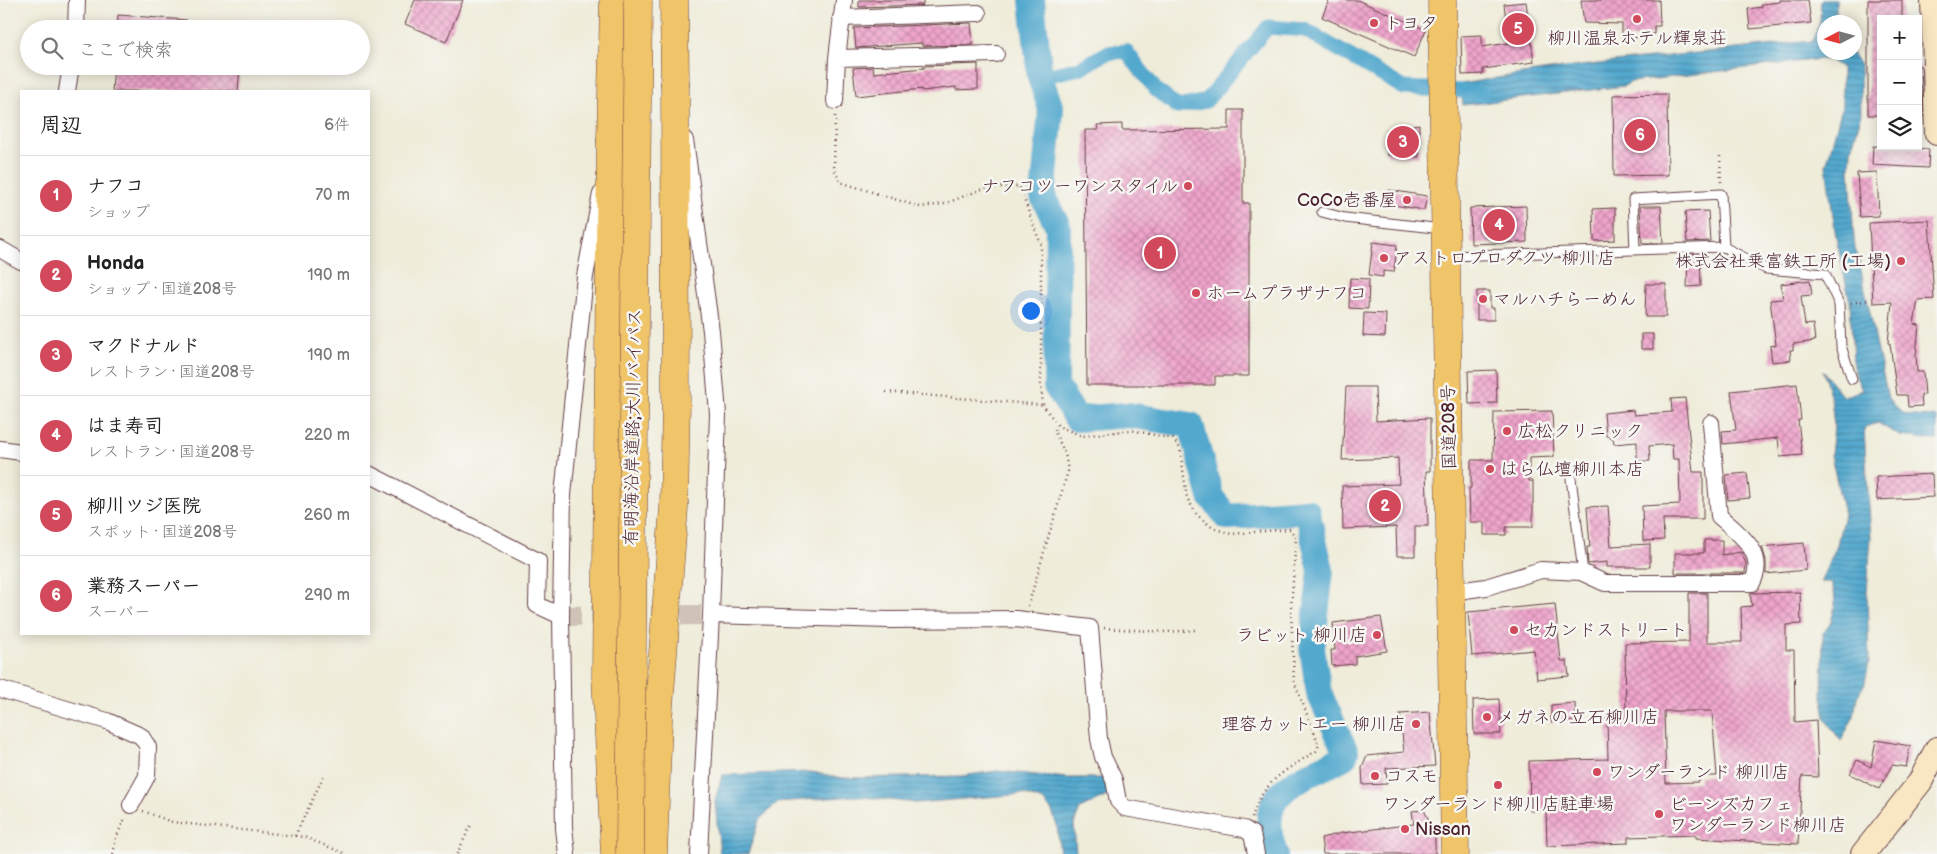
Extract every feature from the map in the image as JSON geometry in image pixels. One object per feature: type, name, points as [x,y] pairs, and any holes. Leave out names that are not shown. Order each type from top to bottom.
[{"type":"highway","points":[[614,0],[606,676],[615,854]]},
{"type":"highway","name":"有明海沿岸道路;大川バイパス","points":[[621,854],[631,0]]},
{"type":"highway","name":"有明海沿岸道路;大川バイパス","points":[[630,854],[638,0]]},
{"type":"highway","points":[[653,854],[658,720],[674,507],[676,84],[674,0]]},
{"type":"highway","name":"国道208号","points":[[1442,0],[1455,854]]},
{"type":"main road","points":[[1933,0],[1937,133]]},
{"type":"main road","points":[[1862,854],[1920,782],[1937,750]]},
{"type":"street","points":[[76,20],[77,0]]},
{"type":"street","points":[[835,100],[837,58],[844,0]]},
{"type":"street","points":[[841,18],[978,13]]},
{"type":"street","points":[[837,58],[996,54]]},
{"type":"street","points":[[67,90],[70,75]]},
{"type":"street","points":[[676,84],[691,176],[711,331],[718,414],[711,615],[699,854]]},
{"type":"street","points":[[567,854],[564,828],[561,616],[563,495],[585,276],[611,140]]},
{"type":"street","points":[[0,249],[20,260]]},
{"type":"street","points":[[1451,592],[1486,587],[1541,570],[1583,572],[1605,584],[1752,583],[1757,572],[1756,558],[1746,540],[1719,516],[1711,423]]},
{"type":"street","points":[[0,449],[20,452]]},
{"type":"street","points":[[370,475],[538,561],[537,606],[561,616]]},
{"type":"street","points":[[711,615],[889,620],[1025,620],[1090,628],[1099,739],[1103,757],[1114,780],[1118,801],[1125,808],[1244,829],[1252,834],[1256,854]]},
{"type":"street","points":[[0,689],[107,721],[140,736],[148,748],[148,769],[147,776],[131,804]]},
{"type":"lane","points":[[1634,250],[1633,199],[1722,194],[1724,247]]},
{"type":"lane","points":[[1322,212],[1345,218],[1446,230]]},
{"type":"lane","points":[[1447,256],[1724,247],[1766,269],[1825,274],[1839,304],[1841,346],[1852,379]]},
{"type":"lane","points":[[1571,478],[1583,572]]},
{"type":"path","points":[[835,100],[834,169],[840,182],[920,207],[944,204],[985,188],[1019,186],[1042,245],[1041,385],[1043,405],[1058,426],[1082,436],[1131,430],[1173,439],[1180,448],[1187,498],[1197,515],[1213,528],[1231,534],[1290,529],[1296,538],[1291,609],[1294,681],[1319,744],[1316,751],[1270,781],[1256,803],[1252,818],[1252,834]]},
{"type":"path","points":[[1720,156],[1722,194]]},
{"type":"path","points":[[1839,304],[1869,300]]},
{"type":"path","points":[[886,392],[1043,405]]},
{"type":"path","points":[[1025,620],[1036,573],[1068,471],[1066,453],[1054,431],[1058,426]]},
{"type":"path","points":[[1090,628],[1166,632],[1196,630]]},
{"type":"path","points":[[295,836],[325,774]]},
{"type":"path","points":[[113,854],[116,838],[131,804],[149,815],[172,822],[304,837],[346,854]]},
{"type":"path","points":[[456,854],[471,825]]},
{"type":"water","points":[[1821,0],[1836,0],[1836,15],[1820,15]]},
{"type":"water","points":[[1817,29],[1817,59],[1631,82],[1624,86],[1463,105],[1461,84],[1548,70],[1812,41]]},
{"type":"water","points":[[1830,60],[1857,60],[1860,65],[1861,116],[1851,151],[1850,168],[1855,249],[1888,398],[1899,410],[1909,415],[1937,417],[1937,440],[1900,436],[1878,423],[1865,427],[1864,430],[1871,537],[1867,592],[1869,662],[1865,683],[1857,697],[1854,716],[1841,741],[1825,719],[1822,698],[1823,633],[1833,616],[1835,602],[1831,582],[1820,582],[1837,545],[1844,514],[1831,455],[1834,426],[1831,398],[1823,371],[1843,397],[1862,390],[1856,377],[1853,361],[1850,302],[1836,237],[1826,166],[1842,107],[1842,68]]},
{"type":"water","points":[[997,771],[1068,778],[1108,778],[1109,795],[1080,809],[1074,824],[1076,854],[1060,854],[1057,826],[1052,811],[1043,801],[1023,794],[916,803],[855,796],[778,802],[759,820],[748,854],[720,854],[715,801],[722,775],[811,772],[844,778],[961,776]]},
{"type":"building","points":[[415,0],[463,0],[446,42],[405,24]]},
{"type":"building","points":[[859,0],[923,0],[923,5],[859,7]]},
{"type":"building","name":"トヨタ","points":[[1329,0],[1357,0],[1426,30],[1414,57],[1322,17]]},
{"type":"building","name":"柳川温泉ホテル輝泉荘","points":[[1581,0],[1659,0],[1660,26],[1654,26],[1654,34],[1645,34],[1645,37],[1622,38],[1622,24],[1584,23]]},
{"type":"building","points":[[1780,0],[1808,0],[1811,23],[1750,29],[1748,9],[1762,7],[1762,4],[1780,2]]},
{"type":"building","points":[[1868,0],[1902,0],[1902,15],[1877,15],[1877,115],[1868,115]]},
{"type":"building","points":[[1526,2],[1534,62],[1483,69],[1483,74],[1462,75],[1461,36],[1482,35],[1482,47],[1509,43],[1504,4]]},
{"type":"building","points":[[118,15],[187,20],[118,20]]},
{"type":"building","points":[[971,23],[973,45],[922,46],[922,43],[856,48],[854,28]]},
{"type":"building","points":[[978,64],[978,89],[956,90],[956,87],[856,96],[853,68],[873,67],[874,73],[924,68],[924,66]]},
{"type":"building","points":[[113,75],[239,75],[238,90],[112,90]]},
{"type":"building","points":[[1667,94],[1668,175],[1614,176],[1613,95]]},
{"type":"building","points":[[1229,110],[1243,110],[1243,203],[1249,203],[1249,376],[1215,376],[1215,385],[1087,385],[1085,130],[1098,130],[1097,125],[1122,124],[1122,130],[1229,129]]},
{"type":"building","points":[[1419,124],[1419,157],[1387,155],[1387,130]]},
{"type":"building","points":[[1873,146],[1877,146],[1877,150],[1929,149],[1928,168],[1872,165]]},
{"type":"building","points":[[1877,172],[1879,216],[1860,217],[1857,173]]},
{"type":"building","name":"CoCo壱番屋","points":[[1389,190],[1427,196],[1424,210],[1387,204]]},
{"type":"building","points":[[1526,206],[1527,242],[1471,244],[1470,208]]},
{"type":"building","points":[[1640,206],[1661,206],[1663,243],[1642,243]]},
{"type":"building","points":[[1615,208],[1615,240],[1594,241],[1593,209]]},
{"type":"building","points":[[1708,211],[1710,241],[1687,242],[1685,212]]},
{"type":"building","name":"株式会社乗富鉄工所 (工場)","points":[[1929,220],[1934,299],[1918,300],[1914,324],[1919,325],[1916,355],[1917,372],[1923,372],[1925,395],[1921,395],[1922,406],[1908,407],[1907,395],[1897,395],[1890,344],[1888,343],[1892,302],[1873,303],[1869,223]]},
{"type":"building","name":"アストロプロダクツ 柳川店","points":[[1373,242],[1397,245],[1394,272],[1383,271],[1383,277],[1369,275]]},
{"type":"building","points":[[1688,254],[1700,254],[1701,286],[1687,287]]},
{"type":"building","points":[[1350,278],[1369,279],[1368,309],[1349,308]]},
{"type":"building","points":[[1810,280],[1812,295],[1801,296],[1805,325],[1813,324],[1815,341],[1793,344],[1793,350],[1790,350],[1791,360],[1772,362],[1770,346],[1776,345],[1770,300],[1783,299],[1781,284]]},
{"type":"building","points":[[1646,284],[1666,284],[1666,317],[1645,317]]},
{"type":"building","name":"マルハチらーめん","points":[[1477,291],[1490,291],[1490,308],[1494,308],[1494,320],[1477,320]]},
{"type":"building","points":[[1364,313],[1386,314],[1385,337],[1363,336]]},
{"type":"building","points":[[1641,334],[1653,334],[1653,349],[1641,349]]},
{"type":"building","points":[[1496,370],[1497,403],[1469,404],[1468,371]]},
{"type":"building","points":[[1797,384],[1801,420],[1798,420],[1802,455],[1780,457],[1778,438],[1723,444],[1722,431],[1736,430],[1731,391]]},
{"type":"building","points":[[1346,387],[1375,387],[1376,421],[1430,418],[1430,471],[1426,471],[1428,526],[1415,526],[1415,556],[1397,556],[1396,527],[1343,529],[1342,486],[1399,484],[1398,458],[1342,460]]},
{"type":"building","points":[[1685,398],[1693,472],[1703,472],[1703,519],[1663,519],[1664,540],[1643,541],[1642,506],[1680,504],[1679,459],[1673,459],[1672,444],[1649,446],[1650,461],[1637,461],[1637,442],[1614,444],[1613,438],[1606,436],[1604,413],[1633,410],[1634,415],[1672,412],[1671,399]]},
{"type":"building","points":[[1552,411],[1554,457],[1529,458],[1529,481],[1533,481],[1533,527],[1506,527],[1506,535],[1484,535],[1484,522],[1470,522],[1469,488],[1471,488],[1471,460],[1493,460],[1494,412]]},
{"type":"building","points":[[1747,473],[1750,498],[1728,500],[1726,475]]},
{"type":"building","points":[[1932,474],[1933,497],[1877,500],[1876,477]]},
{"type":"building","points":[[1608,506],[1611,546],[1650,544],[1650,567],[1607,567],[1607,562],[1588,564],[1587,547],[1590,547],[1587,507]]},
{"type":"building","points":[[1704,540],[1722,540],[1722,555],[1741,552],[1746,564],[1745,573],[1675,573],[1675,553],[1704,553]]},
{"type":"building","points":[[1804,543],[1806,570],[1766,574],[1766,560],[1762,547]]},
{"type":"building","points":[[1800,592],[1801,624],[1786,625],[1786,650],[1794,650],[1795,722],[1816,720],[1818,777],[1802,776],[1798,844],[1696,838],[1696,835],[1628,837],[1628,843],[1547,846],[1546,811],[1530,811],[1529,761],[1608,759],[1607,719],[1626,718],[1625,643],[1689,642],[1689,593],[1707,593],[1707,642],[1742,642],[1741,607],[1752,606],[1750,593]],"holes":[[[1664,711],[1712,711],[1717,776],[1700,776],[1699,782],[1666,783]]]},
{"type":"building","name":"セカンドストリート","points":[[1555,604],[1561,661],[1567,661],[1569,676],[1537,679],[1534,650],[1472,656],[1468,612]]},
{"type":"building","points":[[1381,617],[1387,651],[1355,656],[1355,664],[1332,666],[1331,650],[1335,650],[1333,623]]},
{"type":"building","name":"メガネの立石柳川店","points":[[1499,699],[1501,734],[1474,734],[1473,700]]},
{"type":"building","points":[[1575,703],[1576,721],[1551,722],[1551,705]]},
{"type":"building","points":[[1430,712],[1435,766],[1386,768],[1387,784],[1363,785],[1362,768],[1367,756],[1404,752],[1400,714]]},
{"type":"building","points":[[1876,740],[1910,746],[1906,767],[1892,765],[1879,789],[1850,774],[1857,760],[1871,767]]},
{"type":"building","name":"Nissan","points":[[1424,810],[1435,833],[1435,854],[1323,854],[1321,838],[1342,833],[1414,824],[1412,811]]},
{"type":"waterway","points":[[1032,0],[1040,77],[1051,109],[1043,197],[1058,226],[1056,386],[1077,419],[1128,415],[1191,425],[1211,497],[1227,517],[1307,511],[1321,570],[1312,649],[1319,693],[1346,752],[1344,757],[1295,782],[1283,791],[1275,802],[1270,815],[1270,832],[1275,854]]},
{"type":"waterway","points":[[1040,77],[1080,68],[1107,53],[1126,51],[1156,90],[1178,107],[1206,101],[1268,27],[1305,30],[1404,88],[1482,92]]},
{"type":"tunnel","points":[[561,616],[711,615]]},
{"type":"place","name":"柳川温泉ホテル輝泉荘","points":[[1637,19]]},
{"type":"place","name":"トヨタ","points":[[1374,23]]},
{"type":"place","name":"柳川ツジ医院","points":[[1518,29]]},
{"type":"place","name":"業務スーパー","points":[[1640,135]]},
{"type":"place","name":"マクドナルド","points":[[1403,142]]},
{"type":"place","name":"ナフコツーワンスタイル","points":[[1188,186]]},
{"type":"place","name":"CoCo壱番屋","points":[[1407,200]]},
{"type":"place","name":"はま寿司","points":[[1499,225]]},
{"type":"place","name":"ナフコ","points":[[1160,253]]},
{"type":"place","name":"アストロプロダクツ 柳川店","points":[[1384,258]]},
{"type":"place","name":"株式会社乗富鉄工所 (工場)","points":[[1901,261]]},
{"type":"place","name":"ホームプラザナフコ","points":[[1196,293]]},
{"type":"place","name":"マルハチらーめん","points":[[1483,299]]},
{"type":"place","name":"広松クリニック","points":[[1507,431]]},
{"type":"place","name":"はら仏壇柳川本店","points":[[1490,469]]},
{"type":"place","name":"Honda","points":[[1385,506]]},
{"type":"place","name":"セカンドストリート","points":[[1514,630]]},
{"type":"place","name":"ラビット 柳川店","points":[[1377,635]]},
{"type":"place","name":"メガネの立石柳川店","points":[[1487,717]]},
{"type":"place","name":"理容カットエー 柳川店","points":[[1416,724]]},
{"type":"place","name":"ワンダーランド 柳川店","points":[[1597,772]]},
{"type":"place","name":"コスモ","points":[[1375,776]]},
{"type":"place","name":"ワンダーランド柳川店駐車場","points":[[1498,785]]},
{"type":"place","name":"ビーンズカフェ ワンダーランド柳川店","points":[[1659,814]]},
{"type":"place","name":"Nissan","points":[[1405,829]]}]
